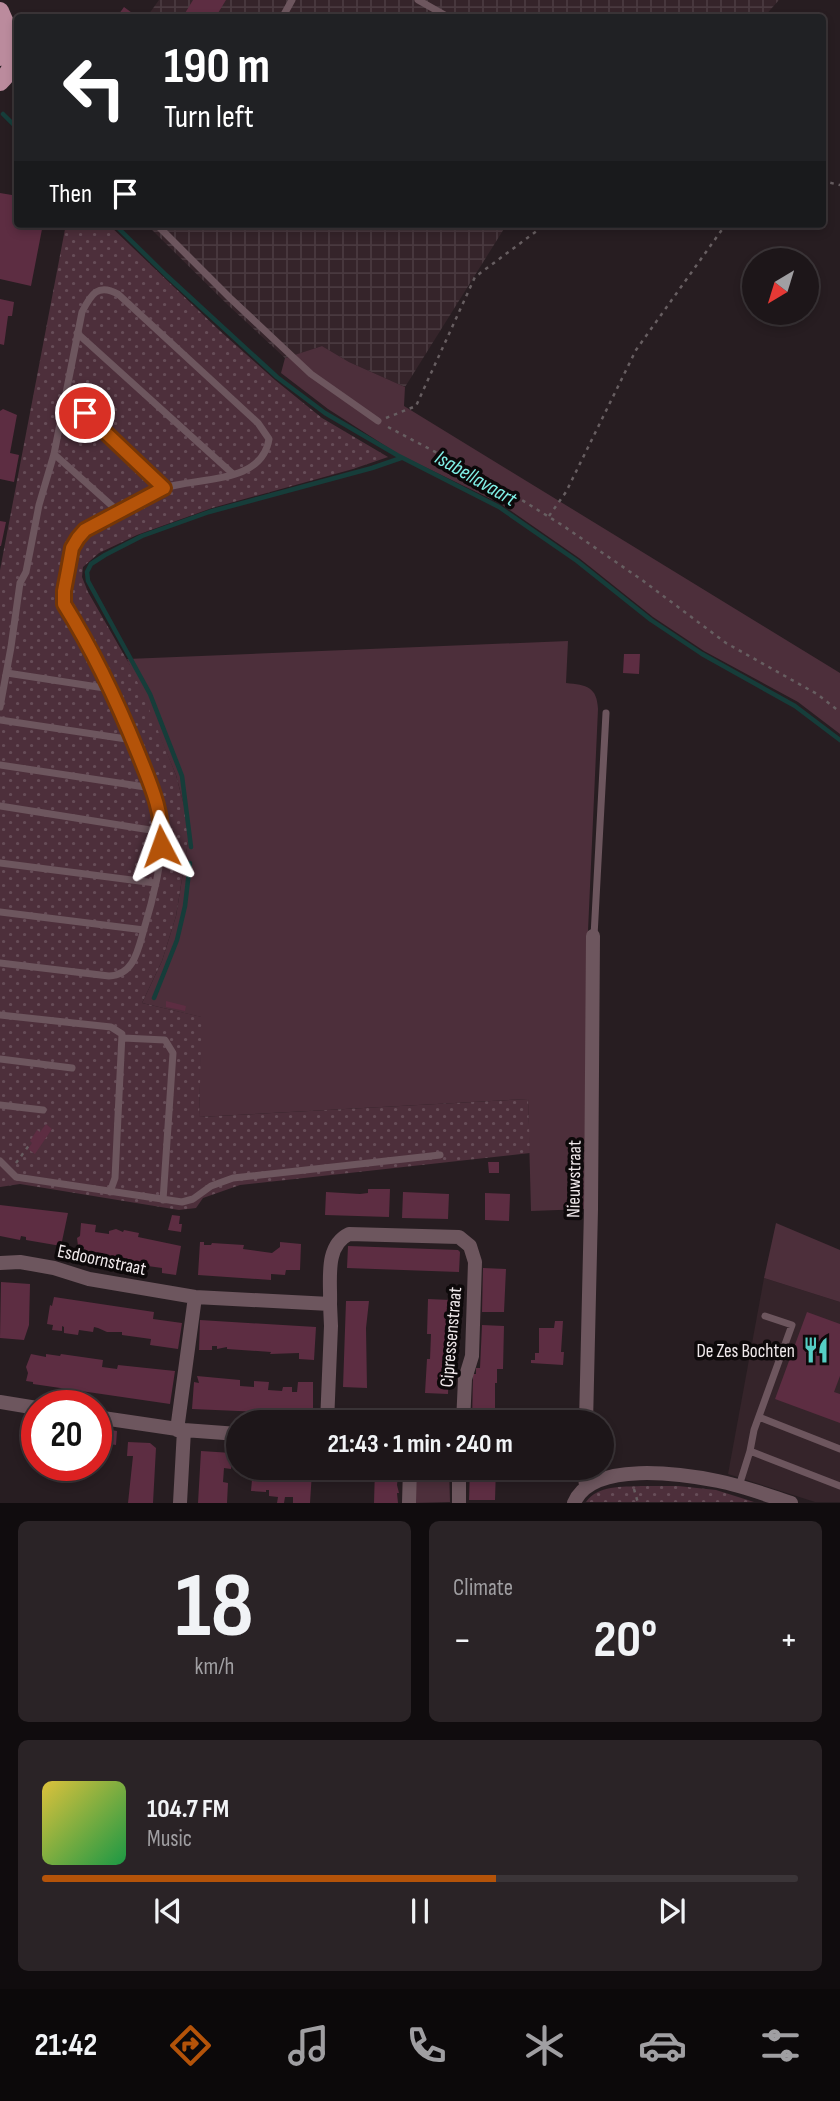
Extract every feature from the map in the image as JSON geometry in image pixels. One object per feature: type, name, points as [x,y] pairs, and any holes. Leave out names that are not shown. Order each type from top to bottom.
[{"type":"main road","points":[[2,0],[0,10],[12,35],[14,48]]},
{"type":"main road","points":[[0,43],[7,72]]},
{"type":"street","name":"Nieuwstraat","points":[[586,1410],[592,1209],[593,936]]},
{"type":"street","name":"Cipressenstraat","points":[[328,1410],[332,1255],[341,1238],[349,1234],[459,1237],[470,1246],[475,1262],[471,1356],[465,1379],[464,1410]]},
{"type":"street","name":"Esdoornstraat","points":[[0,1263],[20,1262],[54,1268],[89,1279],[195,1297],[330,1304]]},
{"type":"street","points":[[180,1503],[181,1430],[195,1297]]},
{"type":"street","points":[[0,1402],[21,1405]]},
{"type":"street","points":[[112,1419],[181,1430],[226,1433]]},
{"type":"street","points":[[575,1503],[586,1486],[607,1476],[669,1474],[719,1481],[790,1503]]},
{"type":"street","points":[[409,1503],[410,1480]]},
{"type":"street","points":[[459,1480],[459,1503]]},
{"type":"street","points":[[585,1480],[586,1486]]},
{"type":"lane","points":[[418,0],[443,14]]},
{"type":"lane","points":[[160,228],[302,366],[377,421]]},
{"type":"lane","points":[[0,707],[20,583],[26,572],[39,505],[54,454],[82,312],[93,294],[101,289],[108,289],[118,294],[265,432],[269,439],[264,456],[245,471],[203,482],[164,488],[85,530],[72,548],[64,604],[111,689],[152,788],[163,832],[155,883],[137,951],[128,969],[119,976],[0,962]]},
{"type":"lane","points":[[77,333],[233,474]]},
{"type":"lane","points":[[65,394],[164,488]]},
{"type":"lane","points":[[54,454],[120,513]]},
{"type":"lane","points":[[6,673],[111,689]]},
{"type":"lane","points":[[593,936],[606,713]]},
{"type":"lane","points":[[0,720],[133,740]]},
{"type":"lane","points":[[0,765],[152,788]]},
{"type":"lane","points":[[0,806],[163,832]]},
{"type":"lane","points":[[0,863],[155,883]]},
{"type":"lane","points":[[0,912],[144,930]]},
{"type":"lane","points":[[0,1014],[111,1027],[122,1034],[115,1178],[110,1192]]},
{"type":"lane","points":[[123,1038],[165,1040],[173,1053],[163,1200]]},
{"type":"lane","points":[[0,1059],[72,1068]]},
{"type":"lane","points":[[0,1105],[43,1110]]},
{"type":"lane","points":[[0,1161],[16,1177],[182,1202],[193,1199],[211,1186],[233,1178],[440,1155]]},
{"type":"lane","points":[[739,1486],[759,1417],[792,1325],[765,1316]]},
{"type":"lane","points":[[759,1417],[840,1449]]},
{"type":"lane","points":[[750,1451],[840,1486]]},
{"type":"path","points":[[377,421],[416,405],[475,277],[541,228]]},
{"type":"path","points":[[549,516],[566,492],[636,350],[723,228]]},
{"type":"path","points":[[377,421],[496,484],[549,516],[642,580],[726,643],[817,694],[840,712]]},
{"type":"path","points":[[10,1172],[30,1144]]},
{"type":"shaded area","points":[[159,0],[779,0],[767,14],[149,14]]},
{"type":"shaded area","points":[[65,228],[112,228],[275,380],[322,418],[388,457],[212,508],[137,535],[99,553],[83,567],[82,577],[88,592],[131,667],[154,721],[176,775],[190,829],[176,916],[162,961],[142,1003],[202,1017],[199,1117],[528,1099],[530,1153],[240,1185],[203,1198],[196,1208],[179,1210],[20,1184],[0,1187],[0,570]]},
{"type":"shaded area","points":[[150,228],[504,228],[405,387],[349,362],[322,346],[285,358]]},
{"type":"shaded area","points":[[322,346],[349,362],[405,387],[404,406],[840,673],[840,734],[798,702],[704,651],[653,617],[579,558],[501,504],[398,454],[328,409],[281,373],[285,358]]},
{"type":"shaded area","points":[[568,641],[566,683],[590,688],[596,696],[598,709],[588,931],[586,1209],[531,1211],[528,1099],[199,1117],[201,1017],[142,1003],[162,961],[176,916],[190,829],[176,775],[127,659]]},
{"type":"shaded area","points":[[776,1223],[840,1250],[840,1302],[764,1278]]},
{"type":"shaded area","points":[[764,1278],[840,1302],[840,1502],[815,1502],[728,1474]]},
{"type":"shaded area","points":[[415,1480],[449,1480],[450,1502],[413,1503]]},
{"type":"shaded area","points":[[618,1487],[716,1490],[754,1502],[586,1502],[597,1492]]},
{"type":"building","points":[[193,0],[226,0],[217,14],[184,14]]},
{"type":"building","points":[[124,7],[134,14],[119,14]]},
{"type":"building","points":[[0,193],[14,195],[14,228],[42,228],[31,286],[0,279]]},
{"type":"building","points":[[0,299],[14,302],[12,316],[8,316],[4,345],[0,344]]},
{"type":"building","points":[[3,409],[17,415],[10,453],[19,455],[14,482],[0,479],[0,411]]},
{"type":"building","points":[[0,521],[6,522],[1,546],[0,546]]},
{"type":"building","points":[[624,654],[640,654],[639,674],[623,673]]},
{"type":"building","points":[[166,1001],[186,1006],[185,1011],[166,1007]]},
{"type":"building","points":[[46,1124],[52,1129],[35,1154],[28,1149],[32,1143],[30,1141],[37,1130],[40,1132]]},
{"type":"building","points":[[488,1162],[499,1162],[499,1173],[489,1173]]},
{"type":"building","points":[[368,1189],[390,1189],[389,1217],[325,1215],[326,1192],[360,1194],[368,1193]]},
{"type":"building","points":[[403,1192],[449,1194],[448,1219],[402,1218]]},
{"type":"building","points":[[485,1193],[510,1194],[509,1221],[485,1220]]},
{"type":"building","points":[[0,1205],[68,1213],[61,1246],[26,1240],[26,1237],[21,1236],[20,1240],[0,1236]]},
{"type":"building","points":[[172,1215],[180,1216],[181,1232],[168,1230]]},
{"type":"building","points":[[81,1223],[96,1225],[95,1232],[109,1234],[109,1231],[116,1229],[123,1232],[124,1230],[139,1233],[138,1237],[181,1246],[176,1275],[162,1273],[162,1268],[91,1258],[91,1253],[83,1252],[84,1247],[78,1246]]},
{"type":"building","points":[[200,1242],[204,1242],[204,1245],[244,1245],[243,1249],[272,1253],[280,1247],[280,1242],[301,1244],[300,1270],[286,1270],[285,1275],[271,1274],[271,1280],[198,1275]]},
{"type":"building","points":[[348,1246],[458,1250],[459,1272],[347,1268]]},
{"type":"building","points":[[483,1268],[506,1269],[504,1312],[482,1312]]},
{"type":"building","points":[[1,1282],[30,1284],[29,1325],[24,1340],[0,1338]]},
{"type":"building","points":[[54,1297],[154,1312],[153,1319],[182,1323],[178,1349],[150,1345],[151,1339],[122,1335],[122,1332],[107,1332],[94,1327],[93,1332],[79,1330],[78,1335],[64,1333],[62,1326],[62,1331],[52,1330],[53,1325],[47,1324]]},
{"type":"building","points":[[428,1299],[451,1300],[446,1360],[449,1360],[448,1394],[425,1393],[431,1334],[427,1334]]},
{"type":"building","points":[[346,1301],[369,1301],[366,1328],[367,1388],[343,1387]]},
{"type":"building","name":"De Zes Bochten","points":[[807,1312],[840,1324],[840,1376],[834,1392],[840,1394],[840,1423],[775,1399]]},
{"type":"building","points":[[200,1320],[316,1327],[314,1360],[299,1359],[299,1353],[270,1354],[271,1352],[227,1347],[217,1349],[217,1346],[212,1346],[212,1350],[199,1350]]},
{"type":"building","points":[[555,1321],[563,1321],[563,1365],[531,1363],[531,1360],[535,1360],[535,1353],[539,1353],[539,1328],[554,1328]]},
{"type":"building","points":[[482,1325],[504,1326],[503,1369],[497,1369],[495,1410],[472,1410],[473,1374],[476,1374],[476,1368],[480,1368]]},
{"type":"building","points":[[31,1354],[46,1357],[46,1354],[61,1354],[103,1360],[102,1367],[117,1369],[118,1365],[175,1371],[170,1404],[112,1396],[112,1390],[74,1390],[33,1384],[26,1381],[26,1367]]},
{"type":"building","points":[[197,1376],[240,1380],[240,1386],[254,1387],[254,1381],[269,1382],[268,1390],[282,1391],[283,1387],[292,1387],[292,1392],[297,1392],[298,1382],[313,1382],[313,1410],[192,1409],[194,1382],[199,1383]]},
{"type":"building","points":[[112,1430],[117,1431],[116,1445],[112,1444]]},
{"type":"building","points":[[128,1442],[150,1443],[156,1448],[153,1503],[128,1503],[133,1456],[127,1456]]},
{"type":"building","points":[[201,1451],[226,1453],[223,1482],[228,1483],[227,1503],[198,1503]]},
{"type":"building","points":[[252,1480],[311,1480],[310,1503],[293,1503],[293,1497],[285,1497],[284,1503],[277,1503],[278,1497],[269,1496],[269,1490],[251,1491]]},
{"type":"building","points":[[375,1480],[398,1480],[398,1503],[374,1503]]},
{"type":"building","points":[[470,1480],[496,1480],[495,1500],[469,1500]]},
{"type":"waterway","name":"Isabellavaart","points":[[3,114],[14,125]]},
{"type":"waterway","name":"Isabellavaart","points":[[118,228],[277,377],[325,413],[397,455],[499,507],[577,561],[651,620],[702,654],[795,706],[840,740]]},
{"type":"waterway","points":[[191,847],[182,776],[150,694],[88,581],[87,572],[91,564],[142,536],[209,512],[401,458]]},
{"type":"waterway","points":[[154,998],[177,940],[185,906],[190,863]]},
{"type":"place","name":"De Zes Bochten","points":[[816,1350]]},
{"type":"route","points":[[85,413],[164,488],[85,530],[72,548],[64,591],[64,604],[107,679],[150,784],[163,830],[161,846]]}]
